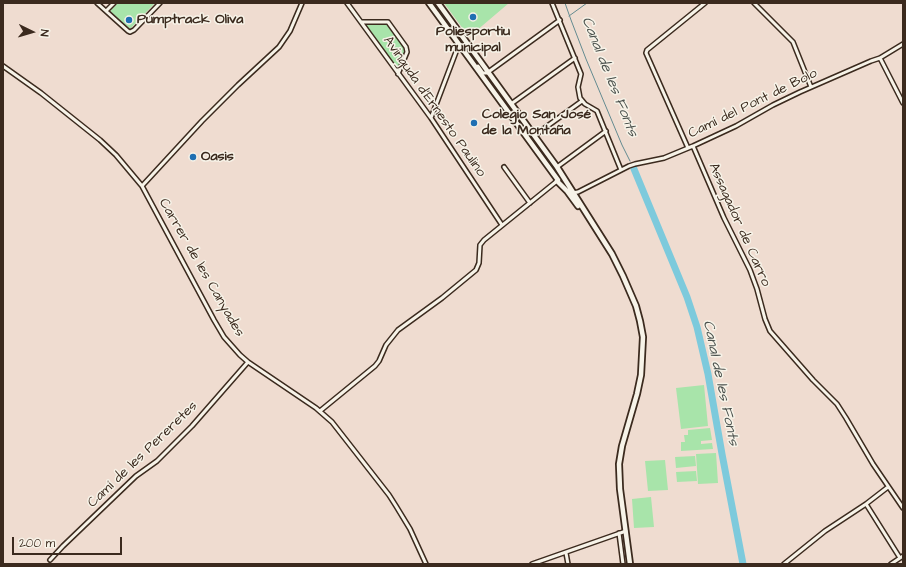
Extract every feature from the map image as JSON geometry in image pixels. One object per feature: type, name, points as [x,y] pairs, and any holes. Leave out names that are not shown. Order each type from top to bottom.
[{"type":"street","points":[[97,3],[130,32],[134,30],[160,3]]},
{"type":"street","points":[[106,11],[114,3]]},
{"type":"street","points":[[142,186],[202,121],[279,47],[290,31],[302,3]]},
{"type":"street","name":"Avinguda d'Ernesto Paulino","points":[[347,3],[431,118],[502,225]]},
{"type":"street","points":[[429,3],[559,183],[592,223]]},
{"type":"street","points":[[438,3],[557,167],[574,193],[612,254],[629,288],[638,312],[643,337],[639,387],[622,446],[619,464],[620,489],[630,564]]},
{"type":"street","points":[[552,3],[581,74],[578,84],[579,95],[582,101],[596,109],[621,170]]},
{"type":"street","points":[[688,148],[646,53],[647,50],[705,3]]},
{"type":"street","points":[[754,3],[793,42],[811,87]]},
{"type":"street","points":[[469,58],[472,58],[483,73],[487,73],[560,20]]},
{"type":"street","points":[[361,22],[388,22],[402,41],[407,50],[398,74]]},
{"type":"street","points":[[431,118],[459,44]]},
{"type":"street","name":"Camí del Pont de Bolo","points":[[574,193],[634,164],[664,158],[693,146],[736,126],[773,105],[811,87],[880,58],[903,44]]},
{"type":"street","points":[[511,104],[575,58]]},
{"type":"street","points":[[880,58],[903,103]]},
{"type":"street","name":"Carrer de les Canyades","points":[[3,66],[41,93],[110,149],[142,186],[224,337],[248,362],[320,411],[332,422],[389,496],[410,529],[426,564]]},
{"type":"street","points":[[534,135],[582,101]]},
{"type":"street","points":[[557,167],[606,131]]},
{"type":"street","name":"Assagador de Carro","points":[[693,146],[724,218],[750,270],[770,331],[836,404],[873,464],[903,508]]},
{"type":"street","points":[[504,167],[530,203]]},
{"type":"street","points":[[320,411],[375,366],[379,361],[386,345],[398,330],[442,298],[476,270],[479,263],[481,243],[530,203],[564,178]]},
{"type":"street","points":[[559,183],[566,187],[570,193],[574,193]]},
{"type":"street","name":"Camí de les Pereretes","points":[[50,560],[62,546],[136,476],[151,465],[182,436],[248,362]]},
{"type":"street","points":[[784,564],[825,531],[866,504],[888,487]]},
{"type":"street","points":[[866,504],[902,557],[892,564]]},
{"type":"street","points":[[532,564],[626,531]]},
{"type":"street","points":[[619,533],[623,564]]},
{"type":"street","points":[[566,553],[568,564]]},
{"type":"green space","name":"Pumptrack Oliva","points":[[118,3],[155,3],[130,29],[110,11]]},
{"type":"green space","name":"Poliesportiu municipal","points":[[444,3],[509,3],[469,37]]},
{"type":"green space","points":[[387,23],[406,49],[398,67],[395,66],[367,27],[367,25],[370,24]]},
{"type":"green space","points":[[704,385],[708,426],[681,429],[676,388]]},
{"type":"green space","points":[[710,428],[712,440],[701,441],[701,444],[712,443],[713,449],[681,451],[681,442],[685,442],[684,435],[688,435],[688,430]]},
{"type":"green space","points":[[716,453],[718,483],[698,484],[696,454]]},
{"type":"green space","points":[[695,456],[696,466],[676,468],[675,457]]},
{"type":"green space","points":[[665,460],[668,490],[648,491],[645,461]]},
{"type":"green space","points":[[696,471],[697,481],[677,482],[676,472]]},
{"type":"green space","points":[[651,497],[654,527],[634,528],[632,499]]},
{"type":"waterway","name":"Canal de les Fonts","points":[[565,3],[586,59],[630,161]]},
{"type":"waterway","points":[[569,16],[587,3]]},
{"type":"waterway","name":"Canal de les Fonts","points":[[634,169],[687,297],[697,327],[708,374],[743,564]]},
{"type":"place","name":"Poliesportiu municipal","points":[[473,17]]},
{"type":"place","name":"Pumptrack Oliva","points":[[129,20]]},
{"type":"place","name":"Colegio San José de la Montaña","points":[[474,123]]},
{"type":"place","name":"Oasis","points":[[193,157]]}]
